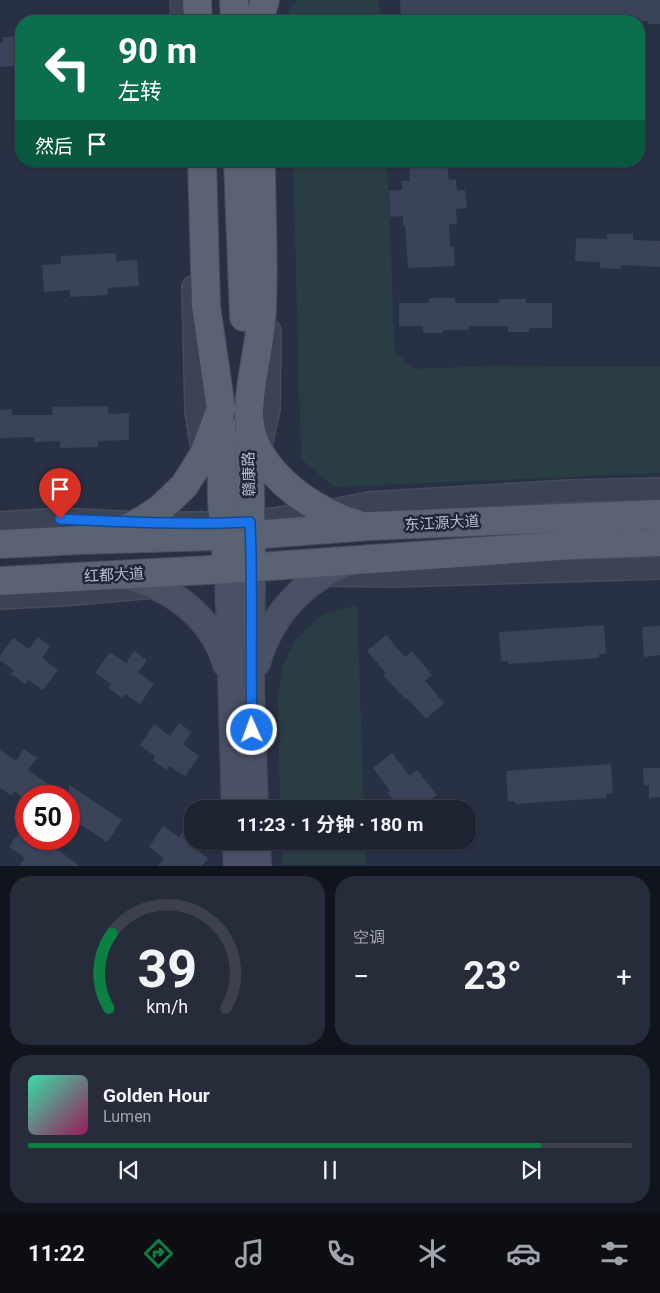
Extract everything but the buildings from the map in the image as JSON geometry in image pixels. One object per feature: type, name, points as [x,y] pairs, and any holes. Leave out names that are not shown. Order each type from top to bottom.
[{"type":"main road","points":[[234,0],[234,15]]},
{"type":"main road","points":[[258,0],[259,15]]},
{"type":"main road","points":[[261,15],[267,0]]},
{"type":"main road","name":"赣康路","points":[[229,167],[220,409],[237,527],[251,690],[255,800]]},
{"type":"main road","name":"赣康路","points":[[229,167],[248,412],[237,527]]},
{"type":"main road","points":[[81,540],[114,533],[139,523],[160,510],[194,472],[220,409]]},
{"type":"main road","points":[[248,412],[254,441],[271,468],[291,490],[323,512],[356,524],[370,526]]},
{"type":"main road","name":"东江源大道","points":[[237,527],[370,526],[660,514]]},
{"type":"main road","points":[[0,544],[81,540],[237,527]]},
{"type":"main road","name":"东江源大道","points":[[240,573],[367,559],[573,545],[660,542]]},
{"type":"main road","points":[[251,690],[261,650],[274,623],[294,598],[323,576],[343,566],[367,559]]},
{"type":"main road","name":"赣康路","points":[[235,800],[230,676],[240,573]]},
{"type":"main road","name":"红都大道","points":[[0,581],[91,576],[240,573]]},
{"type":"main road","points":[[91,576],[122,576],[137,579],[157,587],[180,600],[202,621],[220,646],[230,676]]},
{"type":"main road","points":[[236,850],[237,866]]},
{"type":"main road","points":[[257,850],[258,866]]},
{"type":"street","points":[[267,0],[269,15]]},
{"type":"street","points":[[229,167],[268,409],[259,450],[237,527]]},
{"type":"street","points":[[229,167],[196,410],[202,456],[237,527]]},
{"type":"street","points":[[0,522],[60,519],[237,527],[369,503],[570,491],[660,489]]},
{"type":"street","points":[[0,598],[157,587],[240,573],[392,576],[660,568]]},
{"type":"shaded area","points":[[297,0],[379,0],[380,15],[290,15],[289,8]]},
{"type":"shaded area","points":[[293,167],[387,167],[395,351],[413,369],[489,366],[660,367],[660,473],[334,487],[301,459]]},
{"type":"shaded area","points":[[357,605],[364,800],[280,800],[278,697],[283,667],[294,641],[323,614]]},
{"type":"shaded area","points":[[281,850],[365,850],[366,865],[282,865]]},
{"type":"route","points":[[60,519],[139,523],[221,524],[250,522],[252,730]]}]
